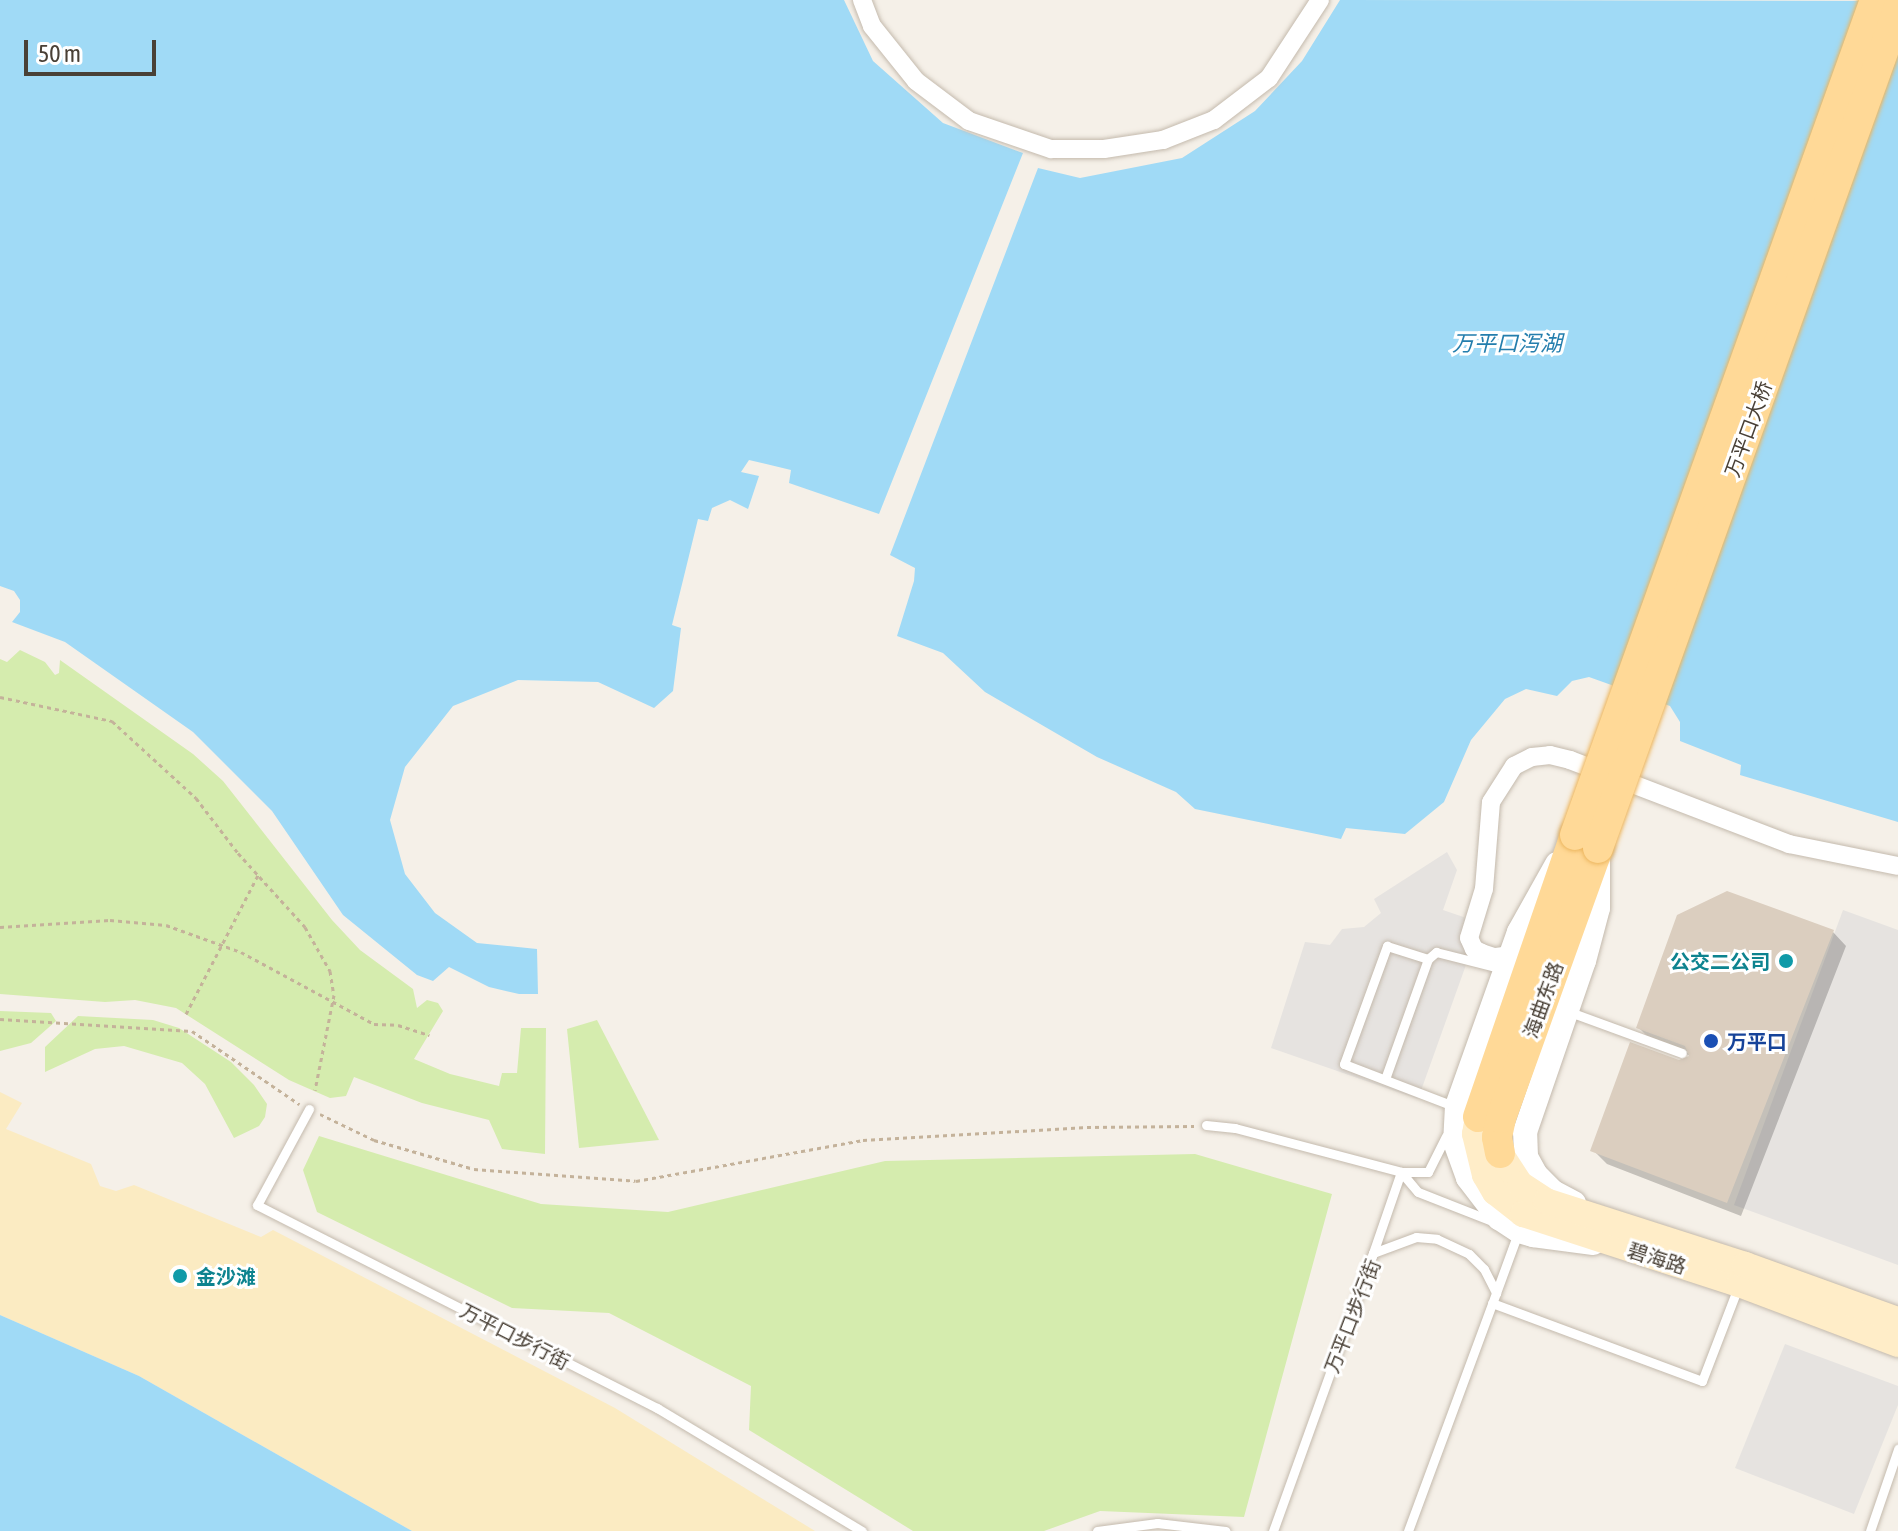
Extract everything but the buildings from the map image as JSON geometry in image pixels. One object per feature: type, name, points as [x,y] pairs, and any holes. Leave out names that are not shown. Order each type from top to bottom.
[{"type":"main road","name":"万平口大桥","points":[[1586,842],[1875,0]]},
{"type":"main road","name":"万平口大桥","points":[[1586,842],[1898,10]]},
{"type":"main road","name":"海曲东路","points":[[1467,1111],[1586,842]]},
{"type":"main road","name":"海曲东路","points":[[1500,1153],[1497,1137],[1501,1118],[1586,842]]},
{"type":"main road","name":"碧海路","points":[[1467,1111],[1485,1175],[1508,1205],[1547,1224],[1898,1320]]},
{"type":"main road","name":"碧海路","points":[[1500,1153],[1510,1173],[1531,1193],[1597,1216],[1742,1275],[1898,1344]]},
{"type":"street","points":[[862,0],[872,26],[916,81],[969,121],[1051,149],[1104,149],[1163,140],[1214,120],[1269,78],[1320,0]]},
{"type":"street","points":[[1509,962],[1474,949],[1469,938],[1484,889],[1491,802],[1514,766],[1532,757],[1550,755],[1570,760],[1789,844],[1898,866]]},
{"type":"street","points":[[1586,842],[1527,914],[1509,962],[1467,1111],[1455,1142],[1468,1178],[1499,1218],[1519,1231],[1559,1240],[1614,1244]]},
{"type":"street","points":[[1586,842],[1598,908],[1567,1011],[1525,1132],[1526,1157],[1536,1175],[1553,1192],[1597,1216]]},
{"type":"lane","points":[[1206,1125],[1235,1128],[1401,1172],[1428,1172],[1467,1111],[1344,1064],[1387,946],[1428,959]]},
{"type":"lane","points":[[1385,1079],[1428,959],[1436,952],[1488,968],[1509,962]]},
{"type":"lane","points":[[1567,1011],[1682,1053]]},
{"type":"lane","name":"万平口步行街","points":[[309,1109],[257,1205],[657,1408],[862,1531]]},
{"type":"lane","points":[[1401,1172],[1418,1192],[1519,1231],[1408,1531]]},
{"type":"lane","points":[[1371,1259],[1401,1172]]},
{"type":"lane","name":"万平口步行街","points":[[1273,1531],[1373,1253],[1394,1242],[1416,1237],[1437,1239],[1469,1254],[1484,1269],[1494,1298]]},
{"type":"lane","points":[[1494,1298],[1702,1381],[1742,1275]]},
{"type":"lane","points":[[1870,1531],[1898,1449]]},
{"type":"lane","points":[[1097,1531],[1157,1523],[1226,1531]]},
{"type":"path","points":[[0,697],[112,721],[196,798],[238,853],[305,927],[330,971],[334,995],[315,1090]]},
{"type":"path","points":[[186,1014],[259,873]]},
{"type":"path","points":[[0,927],[110,920],[166,925],[241,952],[374,1024],[398,1025],[429,1035]]},
{"type":"path","points":[[0,1019],[192,1031],[286,1098],[374,1140],[474,1169],[636,1181],[863,1140],[1087,1127],[1206,1125]]},
{"type":"green space","points":[[20,650],[45,662],[55,675],[59,673],[60,660],[193,754],[223,781],[332,920],[360,950],[413,989],[417,1008],[427,1000],[438,1003],[443,1011],[414,1059],[450,1074],[499,1086],[502,1073],[517,1073],[521,1028],[546,1028],[545,1154],[502,1149],[489,1120],[422,1103],[354,1077],[346,1096],[330,1098],[289,1080],[176,1008],[135,1000],[105,1002],[0,994],[0,659],[7,662]]},
{"type":"green space","points":[[0,1011],[51,1013],[56,1021],[31,1043],[0,1051]]},
{"type":"green space","points":[[78,1016],[153,1020],[179,1028],[231,1062],[254,1085],[267,1104],[265,1117],[259,1126],[234,1138],[205,1084],[182,1063],[124,1046],[95,1049],[45,1072],[45,1047]]},
{"type":"green space","points":[[597,1020],[659,1140],[579,1148],[567,1029]]},
{"type":"green space","points":[[319,1136],[541,1204],[668,1212],[885,1161],[1195,1154],[1332,1194],[1244,1517],[1100,1511],[1044,1531],[913,1531],[749,1430],[751,1386],[609,1313],[512,1308],[317,1212],[303,1170]]},
{"type":"sand","name":"金沙滩","points":[[0,1092],[22,1103],[6,1129],[91,1164],[100,1186],[116,1191],[134,1185],[261,1237],[273,1230],[615,1408],[815,1531],[412,1531],[139,1376],[0,1315]]},
{"type":"shaded area","points":[[1447,852],[1457,870],[1443,910],[1481,923],[1418,1099],[1271,1048],[1305,942],[1330,945],[1342,929],[1364,927],[1381,913],[1374,899]]},
{"type":"shaded area","points":[[1843,910],[1898,930],[1898,1265],[1734,1205]]},
{"type":"shaded area","points":[[1785,1344],[1898,1386],[1898,1405],[1854,1514],[1735,1468]]},
{"type":"water","points":[[0,0],[844,0],[873,61],[943,123],[1023,153],[879,514],[789,483],[791,470],[749,460],[741,472],[759,476],[748,509],[730,500],[712,508],[708,521],[698,519],[672,625],[681,628],[673,691],[654,708],[598,682],[518,680],[453,706],[405,767],[390,820],[405,874],[435,913],[477,943],[537,949],[538,994],[519,994],[489,987],[449,967],[433,981],[417,975],[343,915],[272,811],[193,732],[65,642],[12,622],[20,612],[20,600],[14,591],[0,586]]},
{"type":"water","name":"万平口泻湖","points":[[1340,0],[1898,1],[1898,822],[1740,775],[1741,765],[1680,741],[1680,722],[1670,706],[1589,677],[1572,681],[1557,696],[1526,689],[1505,699],[1471,740],[1444,802],[1405,834],[1346,828],[1341,839],[1195,809],[1176,792],[1097,757],[985,692],[943,653],[897,636],[915,568],[890,555],[1038,168],[1080,178],[1182,158],[1255,111],[1302,61]]},
{"type":"water","points":[[0,1315],[139,1376],[412,1531],[0,1531]]},
{"type":"place","name":"公交二公司","points":[[1786,961]]},
{"type":"place","name":"万平口","points":[[1711,1041]]},
{"type":"place","name":"金沙滩","points":[[180,1276]]}]
